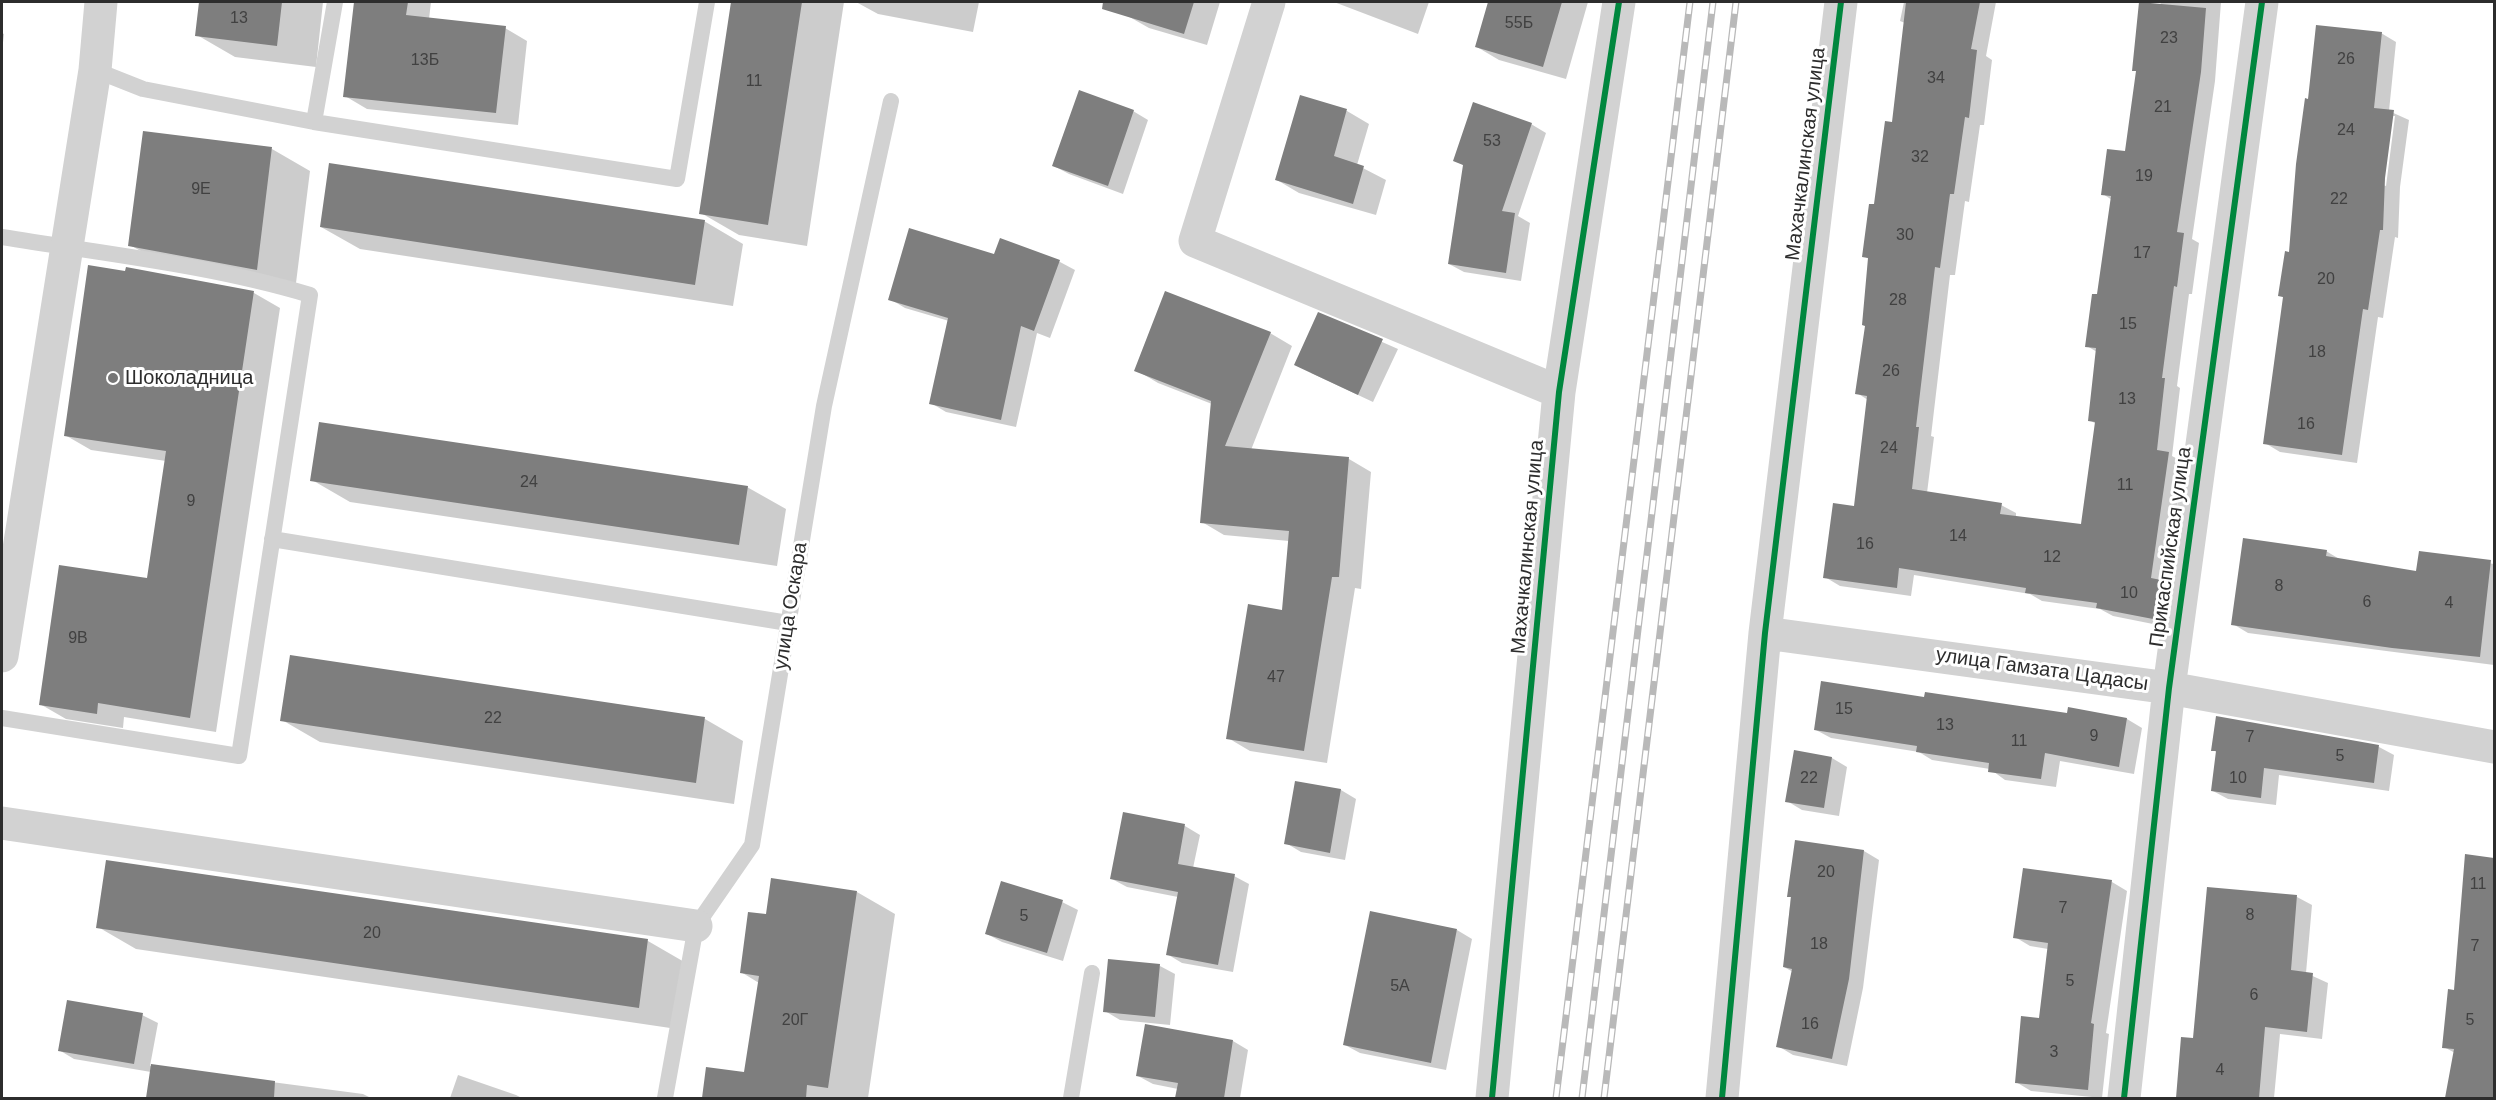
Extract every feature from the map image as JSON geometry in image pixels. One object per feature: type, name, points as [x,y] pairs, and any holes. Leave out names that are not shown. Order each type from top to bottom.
[{"type":"street","points":[[2,656],[95,70],[101,2]]},
{"type":"street","points":[[1269,2],[1195,241],[1559,392]]},
{"type":"street","name":"Махачкалинская улица","points":[[1492,1098],[1559,392],[1618,2]]},
{"type":"street","name":"Махачкалинская улица","points":[[1722,1098],[1765,633],[1841,2]]},
{"type":"street","name":"Прикаспийская улица","points":[[2124,1098],[2169,687],[2262,2]]},
{"type":"street","name":"улица Гамзата Цадасы","points":[[1765,633],[2169,687],[2494,747]]},
{"type":"street","points":[[2,823],[696,926]]},
{"type":"lane","points":[[314,122],[335,2]]},
{"type":"lane","points":[[95,70],[143,89],[314,122],[677,179],[707,2]]},
{"type":"lane","name":"улица Оскара","points":[[665,1098],[696,926],[752,845],[824,406],[891,101]]},
{"type":"lane","points":[[2,237],[206,270],[272,283],[310,295],[239,756],[2,718]]},
{"type":"lane","points":[[272,539],[788,623]]},
{"type":"lane","points":[[1071,1098],[1092,973]]},
{"type":"building","points":[[199,2],[282,2],[277,46],[195,36]]},
{"type":"building","points":[[354,2],[408,2],[406,15],[506,26],[496,113],[343,97]]},
{"type":"building","points":[[731,2],[802,2],[768,225],[699,214]]},
{"type":"building","points":[[1103,2],[1194,2],[1184,34],[1102,9]]},
{"type":"building","points":[[1488,2],[1562,2],[1543,67],[1475,47]]},
{"type":"building","points":[[1906,2],[1980,2],[1971,49],[1977,50],[1969,118],[1965,117],[1954,194],[1950,194],[1940,268],[1935,267],[1916,427],[1919,427],[1912,489],[2002,503],[2000,514],[2081,524],[2095,422],[2088,421],[2096,348],[2085,347],[2092,294],[2097,294],[2111,196],[2101,195],[2107,149],[2125,151],[2136,71],[2132,71],[2139,2],[2206,8],[2201,72],[2177,232],[2184,233],[2177,287],[2174,286],[2162,378],[2165,378],[2157,450],[2169,452],[2151,578],[2161,580],[2153,619],[2096,608],[2097,603],[2025,593],[2026,588],[1899,568],[1897,588],[1823,578],[1833,503],[1854,506],[1867,396],[1855,394],[1865,326],[1862,325],[1868,258],[1862,257],[1869,204],[1874,204],[1885,121],[1892,122]]},
{"type":"building","points":[[2316,25],[2382,32],[2374,108],[2394,110],[2385,178],[2383,230],[2380,230],[2368,310],[2363,309],[2342,455],[2263,444],[2283,297],[2278,296],[2285,251],[2289,252],[2296,164],[2305,98],[2308,99]]},
{"type":"building","points":[[1079,90],[1134,110],[1108,186],[1052,166]]},
{"type":"building","points":[[1300,95],[1347,109],[1334,156],[1364,166],[1353,204],[1275,180]]},
{"type":"building","points":[[1473,102],[1532,123],[1502,211],[1515,213],[1506,273],[1448,264],[1463,165],[1453,161]]},
{"type":"building","points":[[143,131],[272,147],[257,270],[128,246]]},
{"type":"building","points":[[329,163],[705,220],[695,285],[320,227]]},
{"type":"building","points":[[909,228],[994,254],[1000,238],[1060,260],[1034,331],[1021,326],[1001,420],[929,404],[948,318],[888,300]]},
{"type":"building","points":[[88,265],[125,271],[126,267],[254,291],[190,718],[98,703],[97,714],[39,705],[59,565],[147,578],[166,451],[64,436]]},
{"type":"building","points":[[1165,291],[1271,332],[1225,446],[1349,457],[1339,577],[1332,577],[1304,751],[1226,739],[1248,604],[1282,610],[1289,531],[1200,523],[1211,401],[1134,371]]},
{"type":"building","points":[[1318,312],[1383,339],[1358,395],[1294,365]]},
{"type":"building","points":[[319,422],[748,486],[739,545],[310,481]]},
{"type":"building","points":[[2243,538],[2327,550],[2326,556],[2416,571],[2419,551],[2491,560],[2480,657],[2392,648],[2231,625]]},
{"type":"building","points":[[290,655],[705,717],[696,783],[280,721]]},
{"type":"building","points":[[1821,681],[1924,697],[1925,692],[2067,713],[2068,707],[2127,718],[2119,767],[2045,753],[2041,779],[1988,772],[1989,763],[1916,752],[1917,746],[1814,730]]},
{"type":"building","points":[[2216,716],[2379,745],[2374,783],[2264,768],[2261,798],[2211,791],[2216,751],[2211,751]]},
{"type":"building","points":[[1794,750],[1832,757],[1824,808],[1785,802]]},
{"type":"building","points":[[1295,781],[1341,789],[1330,853],[1284,844]]},
{"type":"building","points":[[1123,812],[1185,824],[1178,864],[1235,874],[1218,965],[1166,955],[1178,892],[1110,879]]},
{"type":"building","points":[[1795,840],[1864,850],[1849,979],[1832,1059],[1776,1047],[1792,969],[1783,967],[1791,897],[1787,897]]},
{"type":"building","points":[[2465,854],[2494,858],[2494,1098],[2445,1098],[2454,1049],[2442,1048],[2448,989],[2454,990]]},
{"type":"building","points":[[106,860],[648,939],[639,1008],[96,928]]},
{"type":"building","points":[[2023,868],[2112,880],[2091,1023],[2094,1024],[2088,1090],[2015,1083],[2021,1016],[2039,1018],[2048,943],[2013,938]]},
{"type":"building","points":[[771,878],[857,891],[828,1088],[807,1085],[806,1098],[702,1098],[706,1067],[744,1072],[759,976],[740,973],[748,912],[766,914]]},
{"type":"building","points":[[1001,881],[1063,900],[1047,953],[985,934]]},
{"type":"building","points":[[2207,887],[2297,895],[2291,970],[2313,973],[2307,1032],[2265,1027],[2259,1098],[2176,1098],[2181,1037],[2193,1038]]},
{"type":"building","points":[[1370,911],[1457,929],[1431,1063],[1343,1045]]},
{"type":"building","points":[[1108,959],[1160,964],[1155,1017],[1103,1012]]},
{"type":"building","points":[[67,1000],[143,1013],[134,1064],[58,1051]]},
{"type":"building","points":[[1145,1024],[1233,1040],[1224,1098],[1175,1098],[1178,1083],[1136,1076]]},
{"type":"building","points":[[151,1064],[275,1081],[274,1098],[146,1098]]},
{"type":"railway","points":[[1556,1098],[1690,2]]},
{"type":"railway","points":[[1582,1098],[1713,2]]},
{"type":"railway","points":[[1604,1098],[1736,2]]},
{"type":"cycle path","points":[[1492,1098],[1559,392],[1619,2]]},
{"type":"cycle path","points":[[1722,1098],[1765,633],[1841,2]]},
{"type":"cycle path","points":[[2124,1098],[2169,688],[2262,2]]},
{"type":"place","name":"Шоколадница","points":[[113,378]]}]
